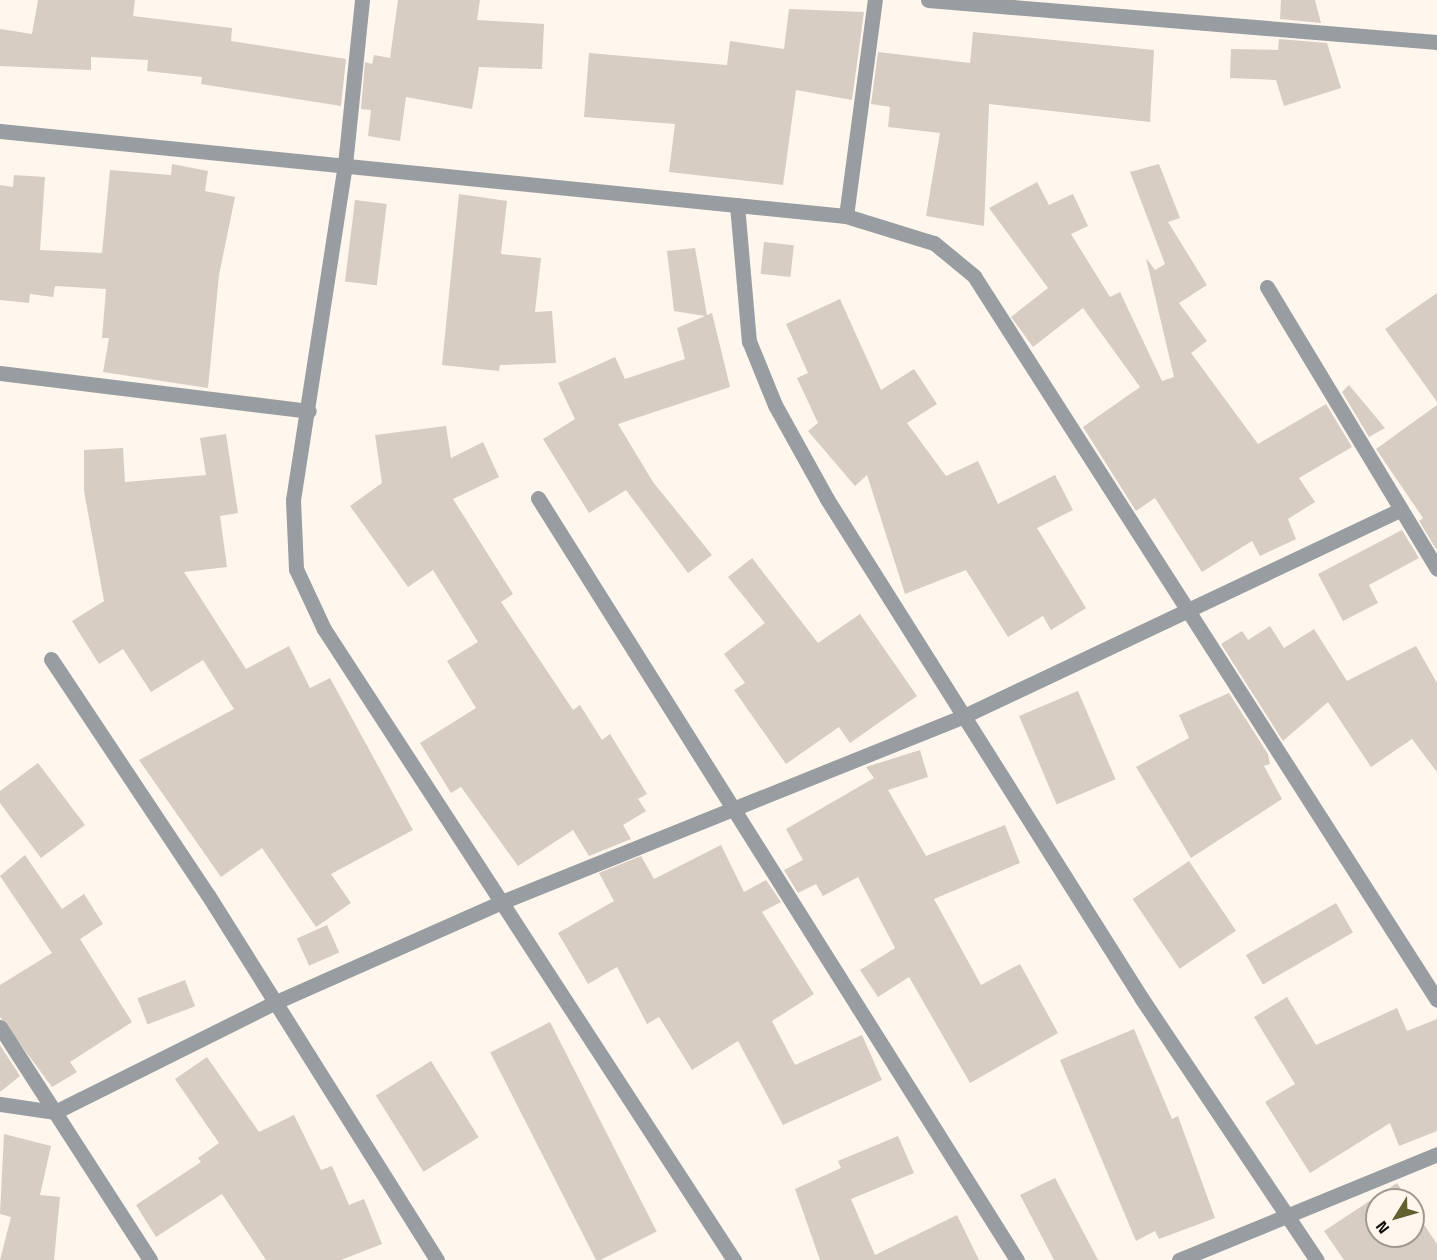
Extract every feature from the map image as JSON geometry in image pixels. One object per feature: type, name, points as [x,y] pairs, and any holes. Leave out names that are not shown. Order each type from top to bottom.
[{"type":"street","points":[[362,0],[345,164],[294,500],[296,568],[324,629],[504,901],[734,1260]]},
{"type":"street","points":[[846,216],[875,0]]},
{"type":"street","points":[[928,0],[1437,42]]},
{"type":"street","points":[[0,131],[846,216],[934,243],[974,276],[1185,613],[1437,1000]]},
{"type":"street","points":[[737,204],[749,340],[775,405],[827,499],[966,715],[1142,999],[1317,1260]]},
{"type":"street","points":[[1267,287],[1399,510],[1437,569]]},
{"type":"street","points":[[0,373],[309,411]]},
{"type":"street","points":[[538,498],[730,810],[1017,1260]]},
{"type":"street","points":[[0,1104],[55,1112],[276,1002],[504,901],[966,715],[1399,510]]},
{"type":"street","points":[[51,659],[276,1002],[437,1260]]},
{"type":"street","points":[[0,1027],[150,1260]]},
{"type":"street","points":[[1179,1260],[1289,1217],[1437,1154]]},
{"type":"building","points":[[38,0],[135,0],[133,16],[232,28],[231,41],[346,59],[341,106],[201,84],[202,77],[147,71],[148,60],[91,57],[91,70],[0,66],[0,29],[32,34]]},
{"type":"building","points":[[398,0],[480,0],[477,20],[544,24],[542,69],[479,67],[472,109],[406,97],[400,141],[368,136],[371,110],[361,109],[365,62],[372,64],[374,55],[390,58]]},
{"type":"building","points":[[1281,0],[1315,0],[1321,23],[1280,19]]},
{"type":"building","points":[[789,9],[864,12],[852,100],[796,90],[783,185],[669,172],[675,124],[584,117],[589,53],[727,65],[730,41],[784,49]]},
{"type":"building","points":[[973,32],[1154,50],[1150,122],[989,104],[984,226],[926,216],[940,133],[888,127],[890,107],[871,104],[878,52],[970,63]]},
{"type":"building","points":[[1279,39],[1327,43],[1341,88],[1284,106],[1276,80],[1230,78],[1231,49],[1278,50]]},
{"type":"building","points":[[172,164],[208,171],[205,191],[235,197],[219,275],[208,388],[103,372],[109,338],[102,338],[106,289],[55,286],[53,297],[30,294],[29,303],[0,300],[0,185],[13,187],[14,175],[45,177],[40,250],[102,253],[110,170],[171,175]]},
{"type":"building","points":[[1159,164],[1180,218],[1168,222],[1207,285],[1179,303],[1207,341],[1191,353],[1258,444],[1326,404],[1352,447],[1299,478],[1315,502],[1288,519],[1296,539],[1260,556],[1252,541],[1202,572],[1155,498],[1136,511],[1083,427],[1140,387],[1083,308],[1033,347],[1011,317],[1048,288],[989,208],[1037,182],[1049,205],[1073,194],[1088,226],[1071,234],[1110,297],[1120,292],[1162,381],[1174,377],[1146,258],[1155,270],[1165,264],[1130,172]]},
{"type":"building","points":[[459,194],[507,201],[501,254],[541,258],[535,312],[552,311],[556,363],[500,365],[499,371],[442,365]]},
{"type":"building","points":[[355,200],[387,204],[377,285],[345,281]]},
{"type":"building","points":[[764,242],[794,245],[790,277],[761,274]]},
{"type":"building","points":[[695,248],[707,315],[712,313],[730,387],[618,424],[653,482],[712,555],[688,573],[626,490],[589,513],[543,439],[575,419],[558,383],[615,357],[625,379],[685,359],[677,328],[705,316],[674,311],[667,251]]},
{"type":"building","points":[[1437,293],[1437,402],[1385,329]]},
{"type":"building","points":[[840,299],[881,390],[914,369],[937,404],[907,423],[946,476],[978,461],[998,504],[1055,475],[1073,510],[1037,528],[1086,608],[1051,630],[1043,616],[1008,637],[966,570],[905,594],[867,475],[855,486],[808,431],[818,423],[797,378],[808,373],[786,324]]},
{"type":"building","points":[[1349,385],[1385,428],[1369,437],[1342,392]]},
{"type":"building","points":[[1437,405],[1436,549],[1419,521],[1423,518],[1376,449]]},
{"type":"building","points":[[446,426],[451,458],[483,442],[499,477],[453,499],[513,594],[501,602],[573,710],[580,705],[602,740],[610,734],[647,794],[638,799],[646,811],[623,825],[631,839],[589,856],[573,830],[518,866],[461,787],[451,793],[420,743],[476,708],[447,661],[478,642],[433,570],[408,587],[350,506],[382,483],[375,435]]},
{"type":"building","points":[[226,434],[238,513],[220,516],[227,567],[184,572],[246,669],[289,646],[310,688],[330,678],[413,830],[331,874],[351,903],[316,927],[262,848],[221,877],[139,760],[234,709],[203,660],[151,692],[123,649],[99,664],[72,621],[104,601],[84,491],[84,450],[123,448],[125,482],[206,475],[200,438]]},
{"type":"building","points":[[1402,530],[1419,558],[1369,585],[1378,603],[1343,621],[1318,574]]},
{"type":"building","points":[[752,558],[818,643],[860,614],[917,696],[850,743],[839,727],[786,764],[734,690],[745,683],[724,654],[765,623],[728,577]]},
{"type":"building","points":[[1270,626],[1284,648],[1314,629],[1347,681],[1416,646],[1437,683],[1437,772],[1412,739],[1371,767],[1328,702],[1283,741],[1221,644],[1242,631],[1248,640]]},
{"type":"building","points":[[1078,691],[1116,779],[1057,804],[1019,716]]},
{"type":"building","points":[[1229,693],[1268,754],[1270,764],[1264,766],[1282,799],[1191,858],[1136,767],[1189,738],[1179,715]]},
{"type":"building","points":[[920,750],[928,777],[888,790],[926,856],[1005,825],[1020,863],[934,899],[981,985],[1020,964],[1058,1033],[970,1083],[909,977],[878,997],[860,970],[895,948],[858,877],[823,896],[816,884],[798,893],[784,870],[803,860],[786,829],[874,778],[866,767]]},
{"type":"building","points":[[38,763],[85,825],[41,858],[0,803],[0,791]]},
{"type":"building","points":[[721,845],[744,892],[766,880],[781,902],[762,912],[814,994],[772,1021],[795,1065],[862,1035],[882,1080],[783,1125],[738,1041],[692,1070],[659,1017],[647,1024],[617,967],[588,984],[558,933],[614,901],[599,873],[641,856],[654,879]]},
{"type":"building","points":[[25,855],[62,909],[84,894],[103,924],[80,939],[132,1022],[70,1062],[77,1072],[52,1087],[0,1017],[0,985],[52,953],[0,876]]},
{"type":"building","points":[[1189,861],[1236,931],[1180,969],[1133,899]]},
{"type":"building","points":[[1336,903],[1353,932],[1263,984],[1246,955]]},
{"type":"building","points":[[327,925],[339,952],[309,966],[297,938]]},
{"type":"building","points":[[185,980],[195,1006],[147,1024],[137,998]]},
{"type":"building","points":[[1287,997],[1316,1045],[1397,1008],[1407,1031],[1437,1019],[1437,1131],[1399,1146],[1390,1123],[1310,1173],[1265,1102],[1295,1084],[1254,1017]]},
{"type":"building","points":[[550,1022],[657,1231],[601,1260],[596,1260],[490,1052]]},
{"type":"building","points":[[1134,1029],[1172,1119],[1178,1116],[1215,1218],[1159,1239],[1155,1231],[1136,1241],[1060,1060]]},
{"type":"building","points":[[0,1045],[20,1076],[0,1092]]},
{"type":"building","points":[[207,1057],[259,1132],[294,1115],[321,1170],[332,1166],[349,1205],[364,1199],[382,1244],[341,1260],[266,1260],[222,1194],[156,1237],[136,1205],[201,1162],[198,1158],[219,1143],[175,1079]]},
{"type":"building","points":[[431,1061],[479,1137],[424,1172],[376,1095]]},
{"type":"building","points":[[4,1134],[51,1146],[40,1195],[60,1197],[54,1260],[0,1260],[11,1217],[0,1214]]},
{"type":"building","points":[[898,1136],[914,1173],[851,1199],[875,1255],[957,1215],[979,1260],[820,1260],[795,1189],[841,1168],[838,1161]]},
{"type":"building","points":[[1055,1178],[1098,1260],[1054,1260],[1020,1195]]},
{"type":"building","points":[[1397,1183],[1400,1188],[1389,1188]]},
{"type":"building","points":[[1365,1204],[1365,1248],[1425,1248],[1425,1226],[1437,1244],[1437,1260],[1344,1260],[1324,1231]]}]
